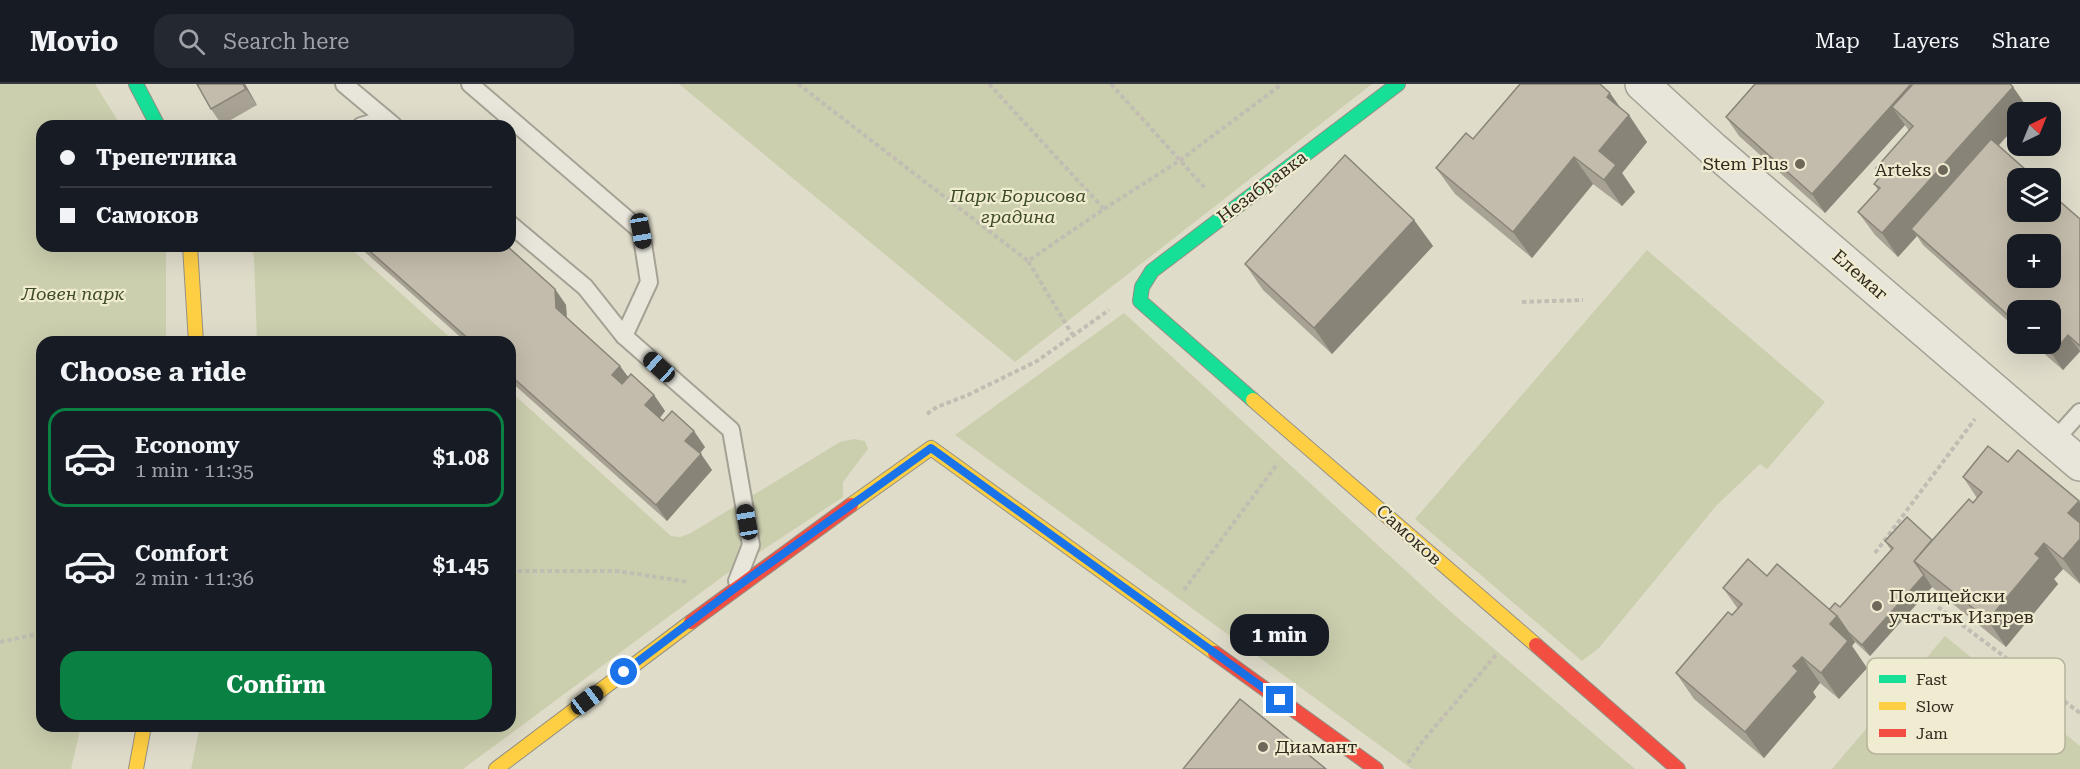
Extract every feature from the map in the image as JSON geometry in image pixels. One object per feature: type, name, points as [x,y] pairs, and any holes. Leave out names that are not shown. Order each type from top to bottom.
[{"type":"street","points":[[136,84],[156,120]]},
{"type":"street","name":"Незабравка","points":[[1140,301],[1142,287],[1152,271],[1398,84]]},
{"type":"street","name":"Елемаг","points":[[1642,84],[1712,148],[2080,464]]},
{"type":"street","points":[[190,252],[196,336]]},
{"type":"street","name":"Самоков","points":[[1140,301],[1516,631],[1678,769]]},
{"type":"street","points":[[496,769],[734,589],[931,448],[1376,769]]},
{"type":"street","points":[[136,769],[143,732]]},
{"type":"lane","points":[[344,84],[387,120]]},
{"type":"lane","points":[[470,84],[512,120]]},
{"type":"lane","points":[[516,124],[641,231],[650,282],[624,336]]},
{"type":"lane","points":[[516,229],[585,287],[624,336],[731,430],[751,545],[734,589]]},
{"type":"lane","points":[[2054,441],[2080,412]]},
{"type":"path","points":[[798,84],[1028,261],[1072,334]]},
{"type":"path","points":[[989,84],[1104,208]]},
{"type":"path","points":[[1111,84],[1179,161]]},
{"type":"path","points":[[1028,261],[1104,208],[1179,161],[1282,84]]},
{"type":"path","points":[[1522,302],[1583,300]]},
{"type":"path","points":[[1875,553],[1961,436],[1998,393]]},
{"type":"path","points":[[1164,617],[1296,438]]},
{"type":"path","points":[[516,571],[617,571],[734,589]]},
{"type":"path","points":[[1938,607],[2006,658]]},
{"type":"path","points":[[1404,769],[1422,742],[1516,631]]},
{"type":"path","points":[[0,642],[36,634]]},
{"type":"path","points":[[2065,702],[2080,713]]},
{"type":"green space","name":"Ловен парк","points":[[0,84],[95,84],[117,120],[36,120],[36,252],[166,252],[166,336],[36,336],[36,732],[80,732],[71,769],[0,769]]},
{"type":"green space","name":"Парк Борисова градина","points":[[679,84],[1372,84],[1015,362]]},
{"type":"green space","points":[[1647,250],[1825,402],[1767,469],[1760,464],[1716,506],[1599,648],[1582,661],[1415,519]]},
{"type":"green space","points":[[252,252],[355,252],[448,336],[257,336]]},
{"type":"green space","points":[[1124,313],[1451,612],[1635,769],[1412,769],[955,435]]},
{"type":"green space","points":[[516,396],[671,536],[680,537],[691,533],[840,442],[854,439],[865,441],[868,449],[843,482],[843,497],[722,577],[516,730]]},
{"type":"green space","points":[[1945,636],[1972,658],[1926,658]]},
{"type":"green space","points":[[1867,728],[1867,754],[2065,754],[2065,734],[2080,746],[2080,769],[1832,769]]},
{"type":"green space","points":[[199,732],[513,732],[463,769],[191,769]]},
{"type":"building","points":[[197,84],[243,84],[246,89],[211,109]]},
{"type":"building","points":[[1520,84],[1600,84],[1610,93],[1607,97],[1629,115],[1599,151],[1616,165],[1604,180],[1574,157],[1513,232],[1436,168],[1466,133],[1473,139]]},
{"type":"building","points":[[1755,84],[1911,84],[1812,194],[1726,117]]},
{"type":"building","points":[[1913,84],[2010,84],[2013,87],[1882,233],[1858,212],[1880,188],[1874,184],[1883,173],[1876,168],[1913,126],[1892,107]]},
{"type":"building","points":[[1991,139],[2007,153],[2007,156],[2010,156],[2024,168],[2007,168],[2007,222],[2061,222],[2061,203],[2080,219],[2080,346],[2068,335],[2061,343],[2061,300],[2007,300],[2007,314],[1911,229]]},
{"type":"building","points":[[1345,155],[1414,220],[1314,328],[1245,264]]},
{"type":"building","points":[[371,252],[514,252],[555,289],[556,308],[620,366],[612,375],[622,384],[631,374],[654,395],[645,405],[663,421],[672,411],[694,431],[685,441],[701,454],[656,505],[516,380],[516,336],[465,336]]},
{"type":"building","points":[[1988,446],[2008,462],[2018,450],[2079,501],[2068,513],[2080,523],[2080,539],[2063,559],[2044,543],[2035,554],[2040,558],[1988,620],[1914,561],[1969,499],[1973,503],[1982,492],[1963,477]]},
{"type":"building","points":[[1907,517],[1932,540],[1914,561],[1924,575],[1862,645],[1829,610],[1835,603],[1840,607],[1893,548],[1885,541]]},
{"type":"building","points":[[1748,559],[1767,576],[1777,564],[1837,616],[1830,624],[1848,641],[1821,673],[1802,657],[1793,666],[1798,671],[1745,732],[1676,673],[1728,612],[1732,615],[1742,604],[1723,588]]},
{"type":"building","points":[[1240,699],[1326,769],[1183,769]]},
{"type":"traffic: fast","points":[[136,84],[155,120]]},
{"type":"traffic: fast","points":[[1253,400],[1140,301],[1142,287],[1152,271],[1398,84]]},
{"type":"traffic: slow","points":[[190,252],[196,336]]},
{"type":"traffic: slow","points":[[1253,400],[1536,645]]},
{"type":"traffic: slow","points":[[851,505],[931,448],[1215,653]]},
{"type":"traffic: slow","points":[[496,769],[691,622]]},
{"type":"traffic: slow","points":[[136,769],[143,732]]},
{"type":"traffic: jam","points":[[691,622],[851,505]]},
{"type":"traffic: jam","points":[[1536,645],[1678,769]]},
{"type":"traffic: jam","points":[[1215,653],[1376,769]]},
{"type":"place","name":"Stem Plus","points":[[1800,164]]},
{"type":"place","name":"Arteks","points":[[1943,170]]},
{"type":"place","name":"Полицейски участък Изгрев","points":[[1877,606]]},
{"type":"place","name":"Диамант","points":[[1263,747]]},
{"type":"route","points":[[624,672],[872,488],[931,448],[1280,700]]}]
